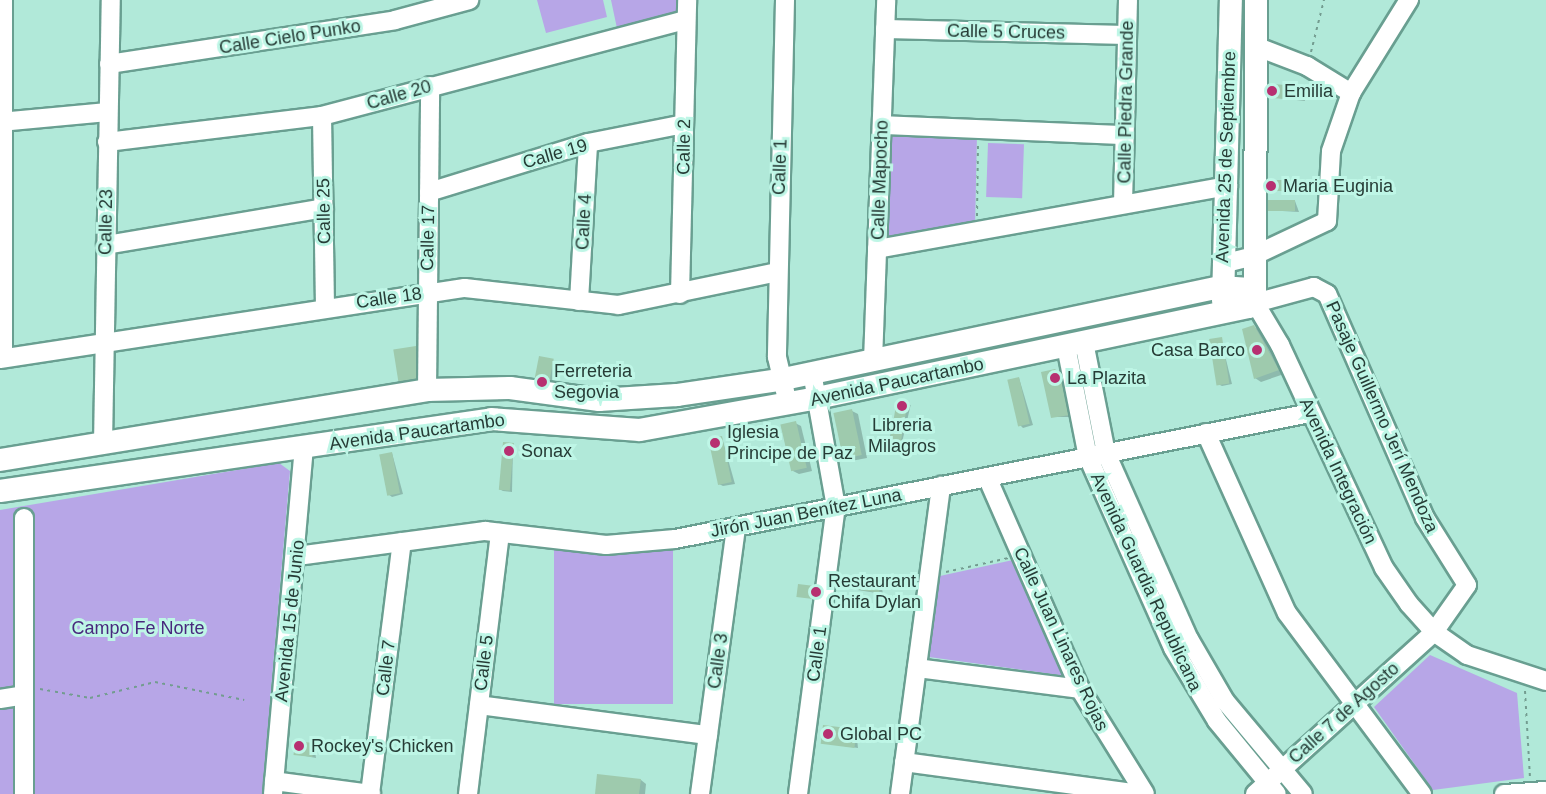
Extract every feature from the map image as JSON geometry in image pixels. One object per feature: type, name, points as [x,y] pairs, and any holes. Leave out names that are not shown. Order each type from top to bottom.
[{"type":"main road","name":"Avenida 25 de Septiembre","points":[[1228,312],[1221,287],[1228,186],[1231,0]]},
{"type":"main road","name":"Avenida 25 de Septiembre","points":[[1254,296],[1251,257],[1256,0]]},
{"type":"main road","name":"Avenida Paucartambo","points":[[0,460],[427,390],[510,388],[635,400],[779,380],[1221,287],[1254,296]]},
{"type":"main road","name":"Avenida Paucartambo","points":[[0,491],[490,419],[640,430],[818,398],[1228,312],[1254,296]]},
{"type":"main road","points":[[133,440],[154,445],[228,438],[304,447]]},
{"type":"street","points":[[2,358],[3,0]]},
{"type":"street","name":"Calle 23","points":[[103,444],[111,0]]},
{"type":"street","name":"Calle Cielo Punko","points":[[109,64],[395,20],[469,0]]},
{"type":"street","name":"Calle 2","points":[[680,294],[687,0]]},
{"type":"street","name":"Calle 1","points":[[785,0],[777,272],[779,380],[788,404]]},
{"type":"street","name":"Calle Mapocho","points":[[873,361],[886,0]]},
{"type":"street","name":"Calle Piedra Grande","points":[[1123,204],[1128,0]]},
{"type":"street","points":[[1222,264],[1251,257],[1327,221],[1331,151],[1350,93],[1409,0]]},
{"type":"street","name":"Calle 20","points":[[107,142],[322,116],[686,20]]},
{"type":"street","name":"Calle 5 Cruces","points":[[885,29],[1127,35]]},
{"type":"street","points":[[1255,46],[1307,66],[1350,93]]},
{"type":"street","name":"Calle 17","points":[[427,390],[430,86]]},
{"type":"street","points":[[2,122],[108,112]]},
{"type":"street","name":"Calle 25","points":[[322,116],[326,307]]},
{"type":"street","name":"Calle 19","points":[[429,192],[588,143],[684,124]]},
{"type":"street","points":[[882,125],[1124,135]]},
{"type":"street","name":"Calle 4","points":[[579,301],[588,143]]},
{"type":"street","points":[[877,249],[1228,186]]},
{"type":"street","points":[[106,245],[324,208]]},
{"type":"street","name":"Calle 18","points":[[2,358],[428,292],[465,288],[618,305],[680,294],[777,272]]},
{"type":"street","name":"Pasaje Guillermo Jerí Mendoza","points":[[1254,296],[1314,287],[1327,294],[1425,518],[1467,580],[1467,588],[1434,632]]},
{"type":"street","name":"Avenida Integración","points":[[1254,296],[1384,568],[1434,632],[1467,655],[1524,676],[1546,681]]},
{"type":"street","name":"Avenida Guardia Republicana","points":[[1075,344],[1106,453],[1200,660],[1225,701],[1303,794]]},
{"type":"street","name":"Avenida Guardia Republicana","points":[[1075,344],[1088,457],[1185,671],[1266,790]]},
{"type":"street","name":"Calle 1","points":[[798,794],[836,507],[812,372]]},
{"type":"street","name":"Jirón Juan Benítez Luna","points":[[297,556],[402,542],[501,533],[621,545],[736,528],[1310,412]]},
{"type":"street","points":[[1206,433],[1287,613],[1422,794]]},
{"type":"street","name":"Avenida 15 de Junio","points":[[273,788],[297,556],[304,447]]},
{"type":"street","name":"Calle Juan Linares Rojas","points":[[987,477],[1080,689],[1145,794]]},
{"type":"street","points":[[900,794],[941,486]]},
{"type":"street","points":[[24,518],[24,794]]},
{"type":"street","name":"Calle 3","points":[[700,794],[736,528]]},
{"type":"street","name":"Calle 5","points":[[468,794],[501,533]]},
{"type":"street","name":"Calle 7","points":[[370,794],[402,542]]},
{"type":"street","name":"Calle 7 de Agosto","points":[[1266,790],[1282,769],[1434,632]]},
{"type":"street","points":[[917,668],[1080,689]]},
{"type":"street","points":[[0,699],[24,694]]},
{"type":"street","points":[[479,705],[708,735]]},
{"type":"street","points":[[904,762],[1140,794]]},
{"type":"street","points":[[273,788],[370,794]]},
{"type":"street","points":[[1504,794],[1538,792]]},
{"type":"path","points":[[1307,66],[1324,0]]},
{"type":"path","points":[[976,231],[979,129]]},
{"type":"path","points":[[928,576],[1022,555]]},
{"type":"path","points":[[1524,676],[1538,792]]},
{"type":"path","points":[[24,694],[42,688],[90,698],[155,682],[244,700]]},
{"type":"green space","points":[[537,0],[603,0],[607,17],[546,33]]},
{"type":"green space","points":[[611,0],[684,0],[684,17],[618,33]]},
{"type":"green space","points":[[889,132],[977,134],[975,228],[884,243]]},
{"type":"green space","points":[[988,143],[1024,144],[1022,198],[986,197]]},
{"type":"green space","name":"Campo Fe Norte","points":[[279,463],[290,471],[262,794],[0,794],[0,510]]},
{"type":"green space","points":[[554,544],[673,544],[673,704],[554,704]]},
{"type":"green space","points":[[1013,560],[1066,676],[929,657],[940,576]]},
{"type":"green space","points":[[1430,655],[1517,693],[1524,778],[1433,790],[1374,707]]},
{"type":"building","points":[[1268,84],[1302,86],[1301,100],[1267,98]]},
{"type":"building","points":[[1267,180],[1297,180],[1297,191],[1267,191]]},
{"type":"building","points":[[1266,200],[1295,200],[1295,211],[1266,211]]},
{"type":"building","name":"Casa Barco","points":[[1254,325],[1279,370],[1254,379],[1242,329]]},
{"type":"building","points":[[1222,337],[1229,383],[1217,385],[1209,339]]},
{"type":"building","points":[[416,346],[423,388],[400,392],[393,350]]},
{"type":"building","points":[[539,356],[554,359],[548,389],[533,386]]},
{"type":"building","points":[[1055,369],[1062,376],[1070,415],[1051,418],[1041,372]]},
{"type":"building","points":[[1019,377],[1030,424],[1018,426],[1007,380]]},
{"type":"building","points":[[897,400],[908,402],[899,451],[888,449]]},
{"type":"building","points":[[852,409],[862,455],[843,459],[833,413]]},
{"type":"building","points":[[796,421],[807,468],[791,471],[780,425]]},
{"type":"building","points":[[722,436],[732,482],[718,485],[708,439]]},
{"type":"building","points":[[503,442],[514,443],[510,491],[499,490]]},
{"type":"building","points":[[392,452],[400,493],[387,496],[379,454]]},
{"type":"building","points":[[847,577],[881,582],[879,593],[845,588]]},
{"type":"building","points":[[798,584],[821,587],[819,600],[796,597]]},
{"type":"building","points":[[823,725],[857,729],[854,748],[821,744]]},
{"type":"building","points":[[295,741],[314,743],[312,757],[294,755]]},
{"type":"building","points":[[597,774],[641,779],[639,794],[595,794]]},
{"type":"place","name":"Emilia","points":[[1272,91]]},
{"type":"place","name":"Maria Euginia","points":[[1271,186]]},
{"type":"place","name":"Casa Barco","points":[[1257,350]]},
{"type":"place","name":"La Plazita","points":[[1055,378]]},
{"type":"place","name":"Ferreteria Segovia","points":[[542,382]]},
{"type":"place","name":"Libreria Milagros","points":[[902,406]]},
{"type":"place","name":"Iglesia Principe de Paz","points":[[715,443]]},
{"type":"place","name":"Sonax","points":[[509,451]]},
{"type":"place","name":"Restaurant Chifa Dylan","points":[[816,592]]},
{"type":"place","name":"Global PC","points":[[828,734]]},
{"type":"place","name":"Rockey's Chicken","points":[[299,746]]}]
